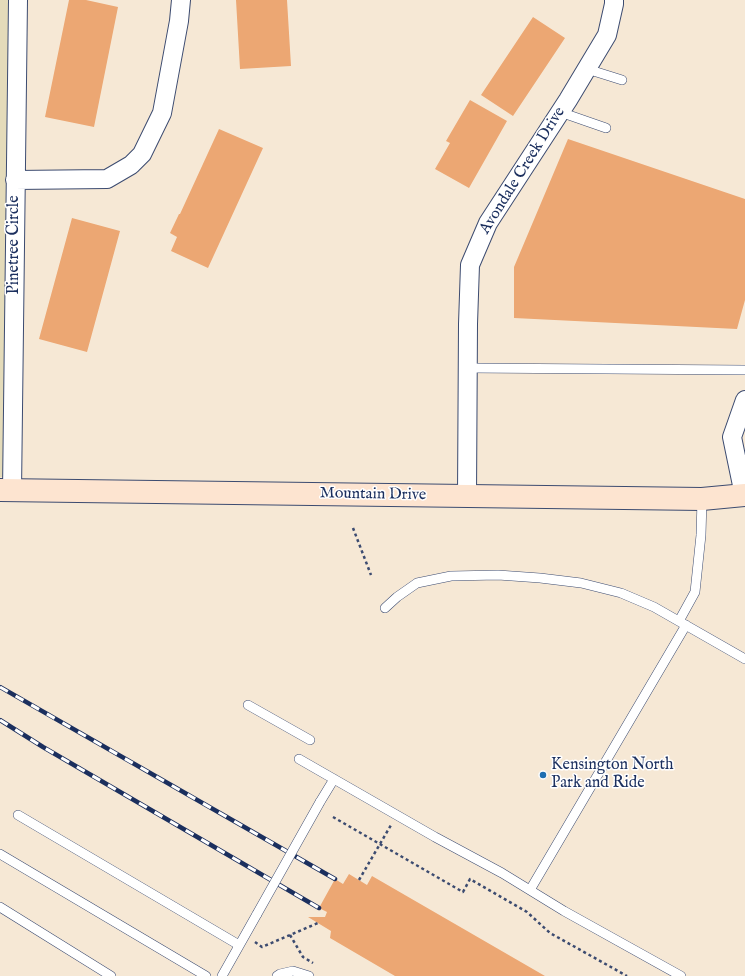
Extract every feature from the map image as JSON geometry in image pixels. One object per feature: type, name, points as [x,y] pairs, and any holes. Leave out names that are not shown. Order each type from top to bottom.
[{"type":"main road","name":"Mountain Drive","points":[[6,490],[702,499],[745,495]]},
{"type":"street","name":"Pinetree Circle","points":[[6,490],[15,180],[18,0]]},
{"type":"street","points":[[15,180],[107,178],[131,165],[142,154],[162,112],[179,21],[181,0]]},
{"type":"street","name":"Avondale Creek Drive","points":[[467,496],[470,265],[488,222],[560,112],[607,35],[614,0]]},
{"type":"street","points":[[745,400],[732,437],[745,495]]},
{"type":"lane","points":[[587,68],[622,80]]},
{"type":"lane","points":[[560,112],[606,128]]},
{"type":"lane","points":[[468,368],[745,370]]},
{"type":"lane","points":[[530,890],[683,623],[694,592],[701,535],[702,499]]},
{"type":"lane","points":[[385,608],[397,597],[417,583],[451,576],[498,575],[581,583],[621,593],[654,607],[745,659]]},
{"type":"lane","points":[[248,705],[310,740]]},
{"type":"lane","points":[[299,759],[530,890],[564,911],[681,976]]},
{"type":"lane","points":[[222,976],[334,779]]},
{"type":"lane","points":[[18,815],[239,945]]},
{"type":"lane","points":[[0,854],[206,976]]},
{"type":"lane","points":[[0,907],[110,976]]},
{"type":"lane","points":[[277,976],[293,971],[309,976]]},
{"type":"path","points":[[353,528],[371,575]]},
{"type":"path","points":[[359,880],[396,815]]},
{"type":"path","points":[[333,818],[463,892],[470,879],[527,912],[550,932],[627,976]]},
{"type":"path","points":[[244,936],[262,946],[318,923]]},
{"type":"path","points":[[290,935],[303,957],[315,964]]},
{"type":"shaded area","points":[[0,0],[13,0],[19,477],[0,477]]},
{"type":"building","points":[[69,0],[86,0],[118,7],[94,127],[45,117]]},
{"type":"building","points":[[236,0],[287,0],[291,66],[240,69]]},
{"type":"building","points":[[533,17],[565,38],[513,116],[481,95]]},
{"type":"building","points":[[470,100],[507,121],[469,188],[435,169],[450,143],[446,141]]},
{"type":"building","points":[[219,129],[263,148],[208,268],[171,251],[177,237],[170,233]]},
{"type":"building","points":[[568,139],[745,199],[745,300],[737,329],[514,318],[514,267]]},
{"type":"building","points":[[72,218],[120,231],[87,352],[39,339]]},
{"type":"building","points":[[349,874],[367,885],[372,876],[545,976],[395,976],[330,938],[331,931],[308,917],[325,917],[327,912],[319,908],[335,879],[343,884]]},
{"type":"railway","points":[[0,687],[335,879]]},
{"type":"railway","points":[[0,720],[43,747],[319,908]]},
{"type":"place","name":"Kensington North Park and Ride","points":[[543,775]]}]
